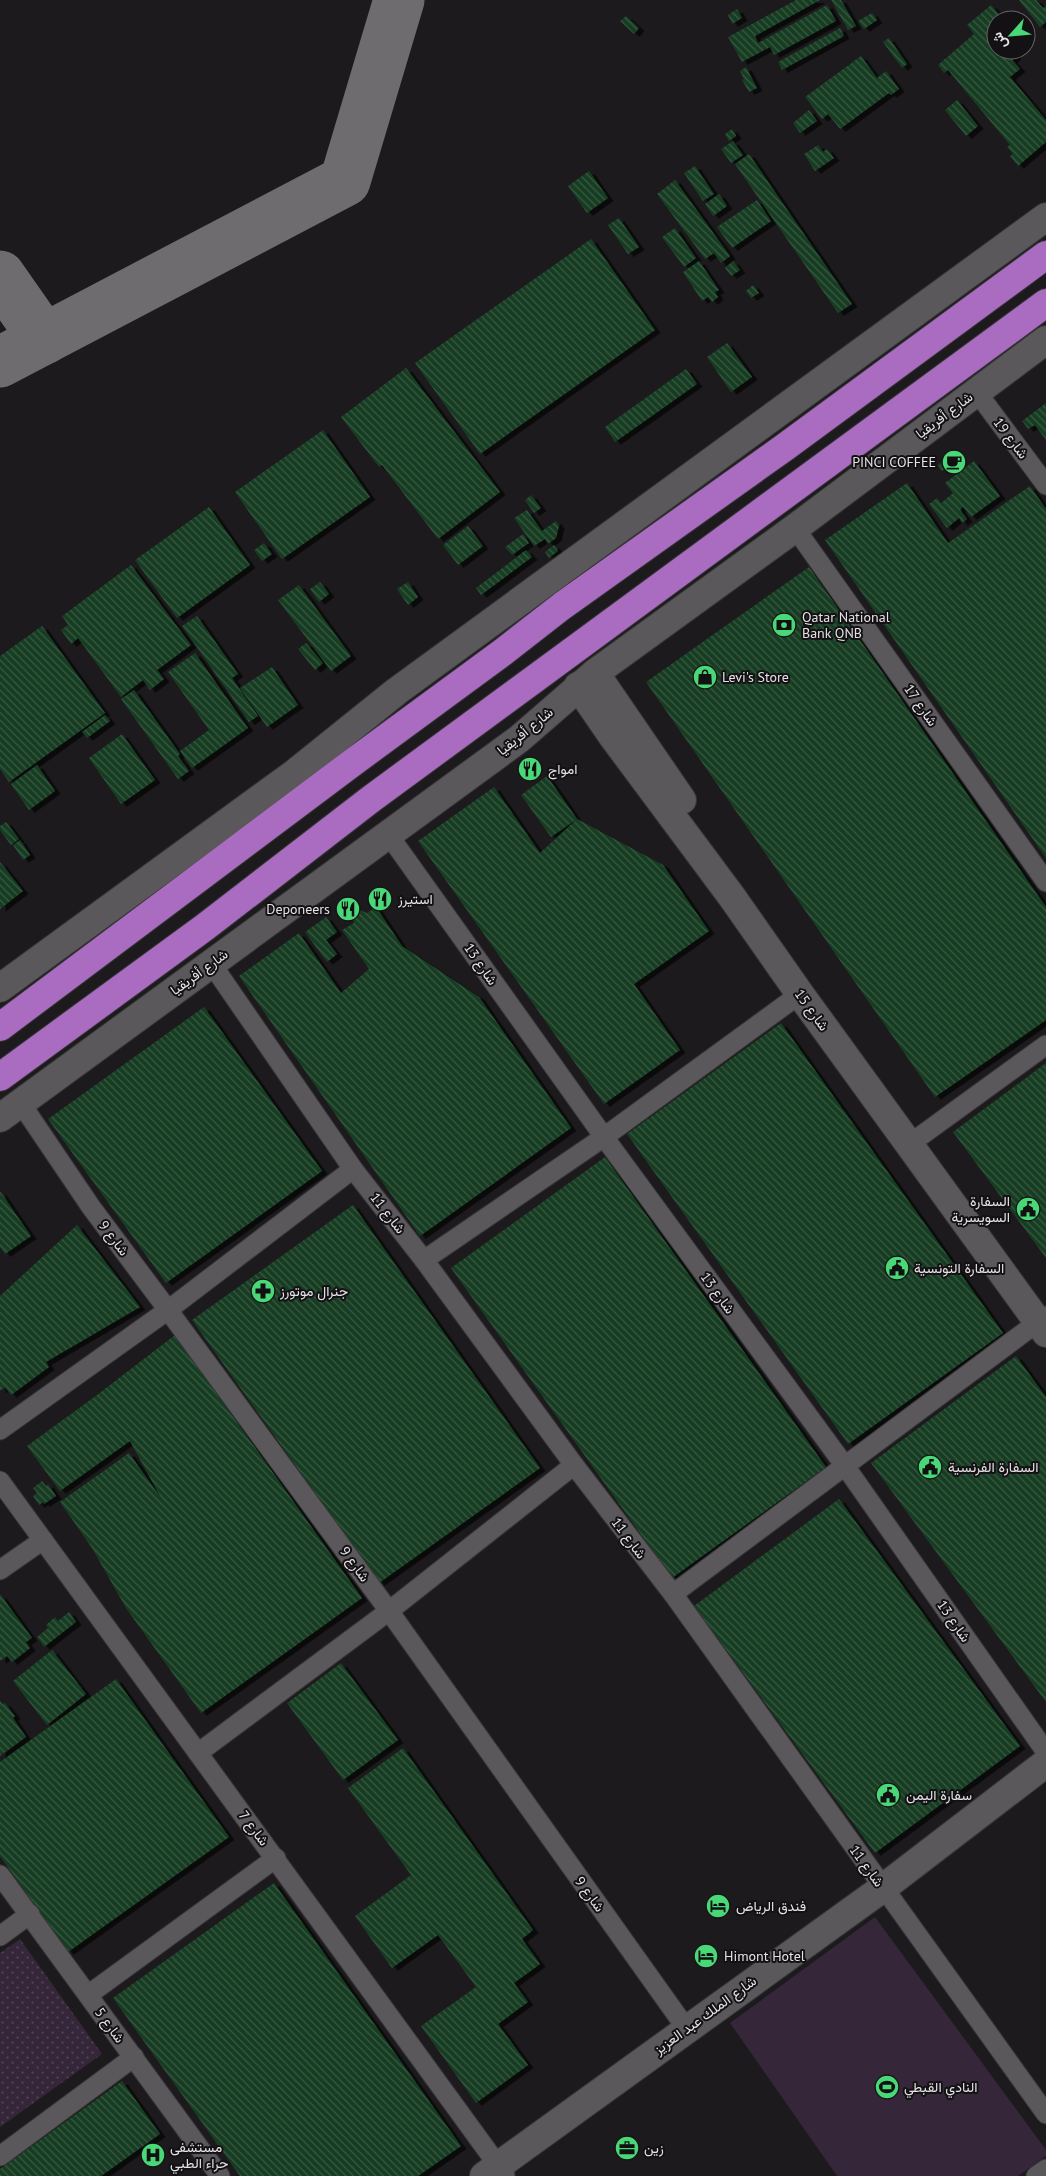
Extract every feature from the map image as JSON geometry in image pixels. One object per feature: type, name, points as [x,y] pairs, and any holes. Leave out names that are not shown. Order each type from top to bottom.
[{"type":"highway","points":[[0,1027],[562,606],[785,447],[1046,255]]},
{"type":"highway","name":"شارع أفريقيا","points":[[0,1077],[205,927],[371,799],[1046,303]]},
{"type":"highway","points":[[562,606],[573,631],[590,638]]},
{"type":"highway","points":[[503,652],[521,653],[528,659],[532,668],[532,677],[528,685]]},
{"type":"street","points":[[0,988],[295,773],[397,691],[1046,217]]},
{"type":"street","name":"شارع أفريقيا","points":[[10,1110],[519,739],[587,680],[796,528],[1046,340]]},
{"type":"street","name":"شارع 19","points":[[976,391],[1046,485]]},
{"type":"street","name":"شارع 17","points":[[796,528],[1046,882]]},
{"type":"street","name":"شارع 15","points":[[587,680],[613,737],[732,897],[800,994],[1044,1319]]},
{"type":"street","name":"شارع 15","points":[[587,680],[922,1135],[1044,1319]]},
{"type":"street","name":"شارع 13","points":[[388,834],[604,1137],[845,1466],[1046,1752]]},
{"type":"street","name":"شارع 11","points":[[211,963],[353,1169],[424,1260],[574,1465],[673,1594],[1046,2114]]},
{"type":"street","points":[[424,1260],[604,1137],[800,994]]},
{"type":"street","points":[[922,1135],[1046,1045]]},
{"type":"street","name":"شارع 9","points":[[10,1110],[91,1207],[168,1310],[388,1611],[686,2028]]},
{"type":"street","points":[[0,1430],[168,1310],[353,1169]]},
{"type":"street","points":[[673,1594],[1044,1319]]},
{"type":"street","points":[[198,1753],[388,1611],[574,1465]]},
{"type":"street","name":"شارع 7","points":[[0,1481],[276,1858],[496,2172]]},
{"type":"street","points":[[0,1570],[43,1540]]},
{"type":"street","name":"شارع الملك عبد العزيز","points":[[496,2172],[686,2028],[883,1888],[1046,1763]]},
{"type":"street","points":[[88,1995],[276,1858]]},
{"type":"street","name":"شارع 5","points":[[0,1875],[220,2176]]},
{"type":"street","points":[[0,1936],[30,1914]]},
{"type":"street","points":[[0,2156],[134,2057]]},
{"type":"street","points":[[1036,2176],[1046,2169]]},
{"type":"shaded area","name":"النادي القبطي","points":[[875,1917],[1046,2150],[1046,2156],[1018,2176],[837,2176],[730,2023]]},
{"type":"shaded area","points":[[20,1939],[102,2054],[0,2127],[0,1953]]},
{"type":"building","points":[[796,0],[820,0],[755,36],[758,43],[827,5],[836,21],[774,55],[770,47],[742,62],[728,37]]},
{"type":"building","points":[[831,0],[841,0],[856,26],[848,30]]},
{"type":"building","points":[[1019,0],[1036,0],[1043,8],[1046,6],[1046,22],[1040,27],[1036,22],[1036,10],[1027,10]]},
{"type":"building","points":[[991,5],[995,10],[986,10],[986,60],[1012,60],[1020,69],[1010,77],[1046,120],[1046,142],[1018,166],[1010,156],[1013,154],[1007,147],[1010,145],[948,70],[944,73],[938,65],[974,34],[967,25]]},
{"type":"building","points":[[737,9],[742,18],[732,24],[728,15]]},
{"type":"building","points":[[872,13],[877,20],[864,29],[858,21]]},
{"type":"building","points":[[626,16],[639,28],[634,34],[620,21]]},
{"type":"building","points":[[840,28],[844,36],[782,70],[778,62]]},
{"type":"building","points":[[889,38],[907,64],[902,68],[883,42]]},
{"type":"building","points":[[861,56],[877,78],[886,71],[899,89],[891,95],[889,93],[840,129],[828,114],[822,119],[805,97]]},
{"type":"building","points":[[746,67],[757,88],[749,92],[742,80],[744,79],[740,71]]},
{"type":"building","points":[[957,100],[978,126],[966,136],[945,110]]},
{"type":"building","points":[[809,110],[817,121],[800,133],[793,123]]},
{"type":"building","points":[[732,129],[736,136],[729,141],[725,134]]},
{"type":"building","points":[[733,141],[743,155],[731,163],[721,149]]},
{"type":"building","points":[[818,145],[823,152],[827,149],[834,158],[815,171],[804,154]]},
{"type":"building","points":[[749,154],[852,304],[838,313],[735,164]]},
{"type":"building","points":[[695,166],[714,194],[703,201],[684,173]]},
{"type":"building","points":[[589,171],[608,198],[587,213],[568,186]]},
{"type":"building","points":[[675,180],[730,256],[721,263],[714,253],[705,259],[657,194]]},
{"type":"building","points":[[719,194],[727,206],[713,216],[705,204]]},
{"type":"building","points":[[757,200],[771,221],[732,248],[717,227]]},
{"type":"building","points":[[619,218],[639,247],[628,254],[608,225]]},
{"type":"building","points":[[675,228],[696,258],[684,267],[662,237]]},
{"type":"building","points":[[591,239],[655,330],[480,454],[415,363]]},
{"type":"building","points":[[699,261],[719,290],[715,292],[718,297],[712,302],[708,297],[702,301],[683,272]]},
{"type":"building","points":[[733,261],[740,270],[731,276],[725,268]]},
{"type":"building","points":[[753,285],[759,293],[751,298],[746,291]]},
{"type":"building","points":[[727,343],[752,377],[731,392],[707,357]]},
{"type":"building","points":[[406,368],[500,492],[438,539],[382,465],[379,467],[341,417]]},
{"type":"building","points":[[686,369],[697,384],[615,442],[605,427]]},
{"type":"building","points":[[1046,403],[1046,440],[1035,425],[1028,429],[1022,421]]},
{"type":"building","points":[[323,430],[370,497],[282,559],[235,492]]},
{"type":"building","points":[[949,457],[953,462],[942,471],[938,465]]},
{"type":"building","points":[[974,461],[1000,496],[971,517],[963,507],[960,510],[967,519],[962,523],[959,518],[947,528],[929,504],[937,498],[941,503],[953,493],[945,483]]},
{"type":"building","points":[[907,483],[948,543],[1030,486],[1046,509],[1046,858],[825,540]]},
{"type":"building","points":[[531,495],[541,508],[534,513],[525,500]]},
{"type":"building","points":[[209,507],[250,565],[177,618],[135,560]]},
{"type":"building","points":[[527,510],[542,531],[556,521],[559,526],[556,538],[548,544],[545,539],[534,546],[514,518]]},
{"type":"building","points":[[468,526],[483,546],[458,565],[443,545]]},
{"type":"building","points":[[523,534],[529,543],[512,555],[505,547]]},
{"type":"building","points":[[264,543],[272,554],[262,561],[254,550]]},
{"type":"building","points":[[554,545],[558,551],[549,558],[545,552]]},
{"type":"building","points":[[526,550],[532,557],[481,595],[476,588]]},
{"type":"building","points":[[131,565],[191,645],[157,670],[164,679],[150,690],[143,680],[121,697],[78,638],[71,644],[61,630],[68,625],[62,616]]},
{"type":"building","points":[[809,567],[1046,907],[1046,1020],[935,1097],[646,682]]},
{"type":"building","points":[[320,582],[329,594],[319,602],[310,589]]},
{"type":"building","points":[[408,582],[418,597],[408,605],[397,589]]},
{"type":"building","points":[[299,585],[351,656],[331,671],[278,600]]},
{"type":"building","points":[[197,616],[238,674],[232,678],[258,716],[249,722],[182,626]]},
{"type":"building","points":[[42,626],[105,713],[9,782],[0,769],[0,656]]},
{"type":"building","points":[[306,643],[323,663],[315,670],[298,649]]},
{"type":"building","points":[[195,653],[248,728],[192,768],[180,751],[209,730],[168,672]]},
{"type":"building","points":[[272,667],[298,705],[267,727],[240,688]]},
{"type":"building","points":[[134,690],[180,754],[178,756],[189,771],[178,779],[121,699]]},
{"type":"building","points":[[105,715],[110,721],[87,738],[82,732]]},
{"type":"building","points":[[122,734],[155,780],[121,804],[89,758]]},
{"type":"building","points":[[37,765],[55,791],[29,810],[11,784]]},
{"type":"building","points":[[547,776],[577,819],[551,837],[521,795]]},
{"type":"building","points":[[494,787],[540,853],[577,819],[663,865],[709,931],[634,984],[680,1050],[604,1104],[418,841]]},
{"type":"building","points":[[6,822],[19,839],[11,845],[0,830],[0,826]]},
{"type":"building","points":[[20,840],[30,855],[23,860],[13,845]]},
{"type":"building","points":[[0,862],[23,891],[0,909]]},
{"type":"building","points":[[376,907],[402,946],[479,997],[571,1128],[420,1236],[239,976],[299,933],[341,993],[369,969],[342,930],[354,923],[353,916],[356,912],[360,910],[367,913]]},
{"type":"building","points":[[326,917],[337,932],[326,940],[337,954],[327,962],[305,932]]},
{"type":"building","points":[[204,1007],[322,1171],[166,1283],[48,1119]]},
{"type":"building","points":[[781,1023],[1003,1333],[848,1444],[627,1134]]},
{"type":"building","points":[[1046,1063],[1046,1258],[953,1132]]},
{"type":"building","points":[[605,1157],[826,1467],[672,1578],[451,1268]]},
{"type":"building","points":[[0,1191],[31,1236],[5,1254],[0,1247]]},
{"type":"building","points":[[353,1205],[540,1468],[379,1583],[192,1320]]},
{"type":"building","points":[[77,1225],[140,1307],[46,1362],[49,1367],[11,1395],[5,1387],[0,1391],[0,1296]]},
{"type":"building","points":[[175,1335],[362,1598],[201,1713],[126,1608],[92,1548],[60,1502],[129,1453],[161,1498],[130,1441],[60,1491],[27,1446]]},
{"type":"building","points":[[1016,1356],[1046,1397],[1046,1702],[871,1463]]},
{"type":"building","points":[[42,1481],[46,1486],[48,1484],[56,1496],[39,1505],[33,1496],[37,1493],[33,1488]]},
{"type":"building","points":[[839,1499],[1020,1746],[875,1853],[694,1606]]},
{"type":"building","points":[[0,1594],[32,1638],[26,1642],[30,1648],[12,1662],[7,1656],[0,1661]]},
{"type":"building","points":[[69,1612],[76,1622],[44,1647],[37,1637],[48,1628],[46,1625],[55,1617],[58,1621]]},
{"type":"building","points":[[52,1650],[86,1694],[47,1725],[13,1681]]},
{"type":"building","points":[[341,1663],[398,1740],[343,1780],[287,1703]]},
{"type":"building","points":[[116,1679],[229,1837],[68,1952],[0,1856],[0,1762]]},
{"type":"building","points":[[0,1701],[3,1704],[5,1703],[15,1716],[13,1718],[26,1737],[0,1756]]},
{"type":"building","points":[[403,1748],[533,1930],[522,1939],[540,1964],[514,1983],[528,2002],[498,2024],[528,2065],[476,2103],[421,2026],[476,1987],[438,1935],[392,1968],[355,1916],[411,1875],[348,1788]]},
{"type":"building","points":[[274,1883],[461,2146],[418,2176],[240,2176],[113,1998]]},
{"type":"building","points":[[122,2081],[160,2134],[101,2176],[0,2176],[0,2169]]},
{"type":"taxiway","points":[[0,362],[345,181],[399,0]]},
{"type":"taxiway","points":[[0,276],[44,339]]},
{"type":"place","name":"PINCI COFFEE","points":[[954,462]]},
{"type":"place","name":"Qatar National Bank QNB","points":[[784,625]]},
{"type":"place","name":"Levi's Store","points":[[705,677]]},
{"type":"place","name":"امواج","points":[[530,769]]},
{"type":"place","name":"استيرز","points":[[380,899]]},
{"type":"place","name":"Deponeers","points":[[348,909]]},
{"type":"place","name":"السفارة السويسرية","points":[[1028,1209]]},
{"type":"place","name":"السفارة التونسية","points":[[897,1268]]},
{"type":"place","name":"جنرال موتورز","points":[[263,1291]]},
{"type":"place","name":"السفارة الفرنسية","points":[[930,1467]]},
{"type":"place","name":"سفارة اليمن","points":[[888,1795]]},
{"type":"place","name":"فندق الرياض","points":[[718,1906]]},
{"type":"place","name":"Himont Hotel","points":[[706,1956]]},
{"type":"place","name":"النادي القبطي","points":[[887,2087]]},
{"type":"place","name":"زين","points":[[627,2148]]},
{"type":"place","name":"مستشفى حراء الطبي","points":[[153,2155]]}]
